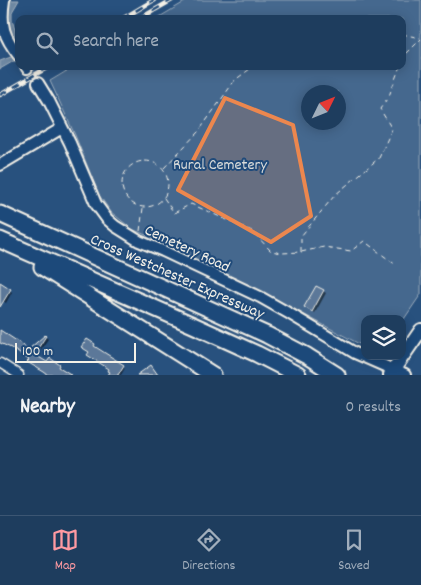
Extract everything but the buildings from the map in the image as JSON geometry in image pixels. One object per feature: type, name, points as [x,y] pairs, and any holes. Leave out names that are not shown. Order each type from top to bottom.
[{"type":"highway","name":"Cross Westchester Expressway","points":[[1,215],[268,335],[337,375]]},
{"type":"highway","points":[[0,241],[213,375]]},
{"type":"highway","points":[[0,241],[193,324],[298,375]]},
{"type":"main road","points":[[396,373],[421,330]]},
{"type":"street","points":[[4,0],[1,20],[3,32],[15,51]]},
{"type":"street","name":"Cemetery Road","points":[[38,84],[49,101],[70,143],[96,204],[115,226],[139,241],[260,297],[355,353],[396,373]]},
{"type":"street","points":[[0,165],[62,128]]},
{"type":"street","points":[[0,363],[19,375]]},
{"type":"path","points":[[406,35],[421,39]]},
{"type":"path","points":[[406,54],[421,39]]},
{"type":"path","points":[[163,168],[199,131],[235,80],[249,70]]},
{"type":"path","points":[[301,252],[301,236],[335,195],[379,158],[392,129],[380,109],[389,96],[399,70]]},
{"type":"path","points":[[151,160],[163,168],[168,175],[168,191],[158,203],[143,207],[135,205],[124,194],[122,178],[130,166],[136,162],[151,160]]},
{"type":"path","points":[[164,198],[174,213],[191,204],[252,231],[270,251],[282,253],[301,252],[324,247],[352,250],[364,241],[396,265]]},
{"type":"path","points":[[139,241],[143,207]]},
{"type":"highlighted area","points":[[225,98],[293,125],[311,216],[271,242],[178,190]]},
{"type":"green space","name":"Rural Cemetery","points":[[188,0],[421,0],[421,294],[406,316],[361,315],[361,345],[260,291],[169,245],[132,229],[111,212],[99,195],[75,135],[50,81],[68,70],[406,70],[406,15],[163,15]]},
{"type":"shaded area","points":[[10,0],[19,0],[12,12],[15,39],[9,25]]},
{"type":"shaded area","points":[[15,52],[15,60],[0,69],[0,61],[11,57]]},
{"type":"tunnel","points":[[28,70],[38,83]]},
{"type":"railway","points":[[129,15],[154,0]]},
{"type":"railway","points":[[146,15],[172,0]]},
{"type":"railway","points":[[0,95],[43,70]]}]
